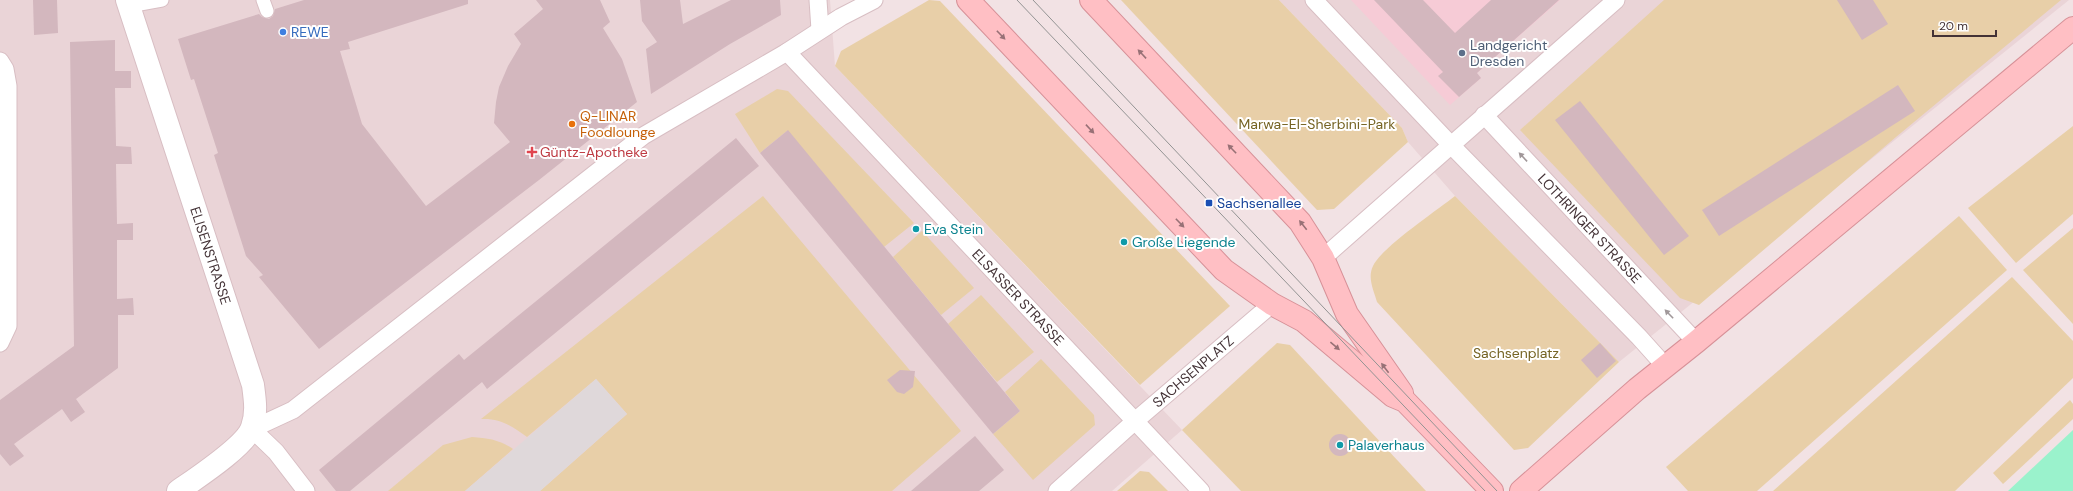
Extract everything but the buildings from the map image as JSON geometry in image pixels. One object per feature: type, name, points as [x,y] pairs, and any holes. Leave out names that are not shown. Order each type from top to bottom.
[{"type":"main road","points":[[968,0],[1224,270],[1272,304],[1304,321],[1393,396],[1405,401],[1492,491]]},
{"type":"main road","points":[[1091,0],[1300,222],[1323,258],[1347,314],[1401,389],[1405,401]]},
{"type":"main road","points":[[1522,491],[1665,366],[1696,342],[2073,28]]},
{"type":"street","name":"ELISENSTRASSE","points":[[162,0],[128,3],[253,385],[256,407],[252,429]]},
{"type":"street","points":[[818,0],[820,30]]},
{"type":"street","points":[[178,491],[223,458],[237,446],[252,429],[293,410],[643,136],[787,52],[820,30],[874,0]]},
{"type":"street","points":[[1314,0],[1451,144],[1640,337],[1665,366]]},
{"type":"street","points":[[1323,258],[1616,0]]},
{"type":"street","name":"ELSASSER STRASSE","points":[[787,52],[1135,421]]},
{"type":"street","points":[[0,61],[5,69],[8,86],[8,326],[0,343]]},
{"type":"street","name":"LOTHRINGER STRASSE","points":[[1484,115],[1696,342]]},
{"type":"street","name":"SACHSENPLATZ","points":[[1057,491],[1135,421],[1272,304]]},
{"type":"street","points":[[1135,421],[1201,491]]},
{"type":"street","points":[[252,429],[276,452],[306,491]]},
{"type":"shaded area","points":[[0,0],[830,0],[835,66],[1182,430],[1112,491],[0,491]]},
{"type":"shaded area","points":[[1279,0],[2069,0],[1619,362],[1455,196],[1408,142],[1402,128]]},
{"type":"shaded area","name":"Landgericht Dresden","points":[[1351,0],[1560,0],[1477,73],[1481,78],[1450,105]]},
{"type":"shaded area","points":[[596,379],[627,414],[540,491],[465,491]]},
{"type":"shaded area","points":[[2073,430],[2073,491],[2008,491]]},
{"type":"green space","points":[[929,0],[940,1],[1230,306],[1140,385],[835,66],[841,51]]},
{"type":"green space","name":"Marwa-El-Sherbini-Park","points":[[1121,0],[1279,0],[1402,128],[1408,142],[1334,209],[1317,210]]},
{"type":"green space","points":[[1664,0],[2061,0],[1896,137],[1699,305],[1680,298],[1520,130]]},
{"type":"green space","points":[[777,89],[788,91],[914,223],[884,247],[787,131],[760,153],[735,114]]},
{"type":"green space","points":[[2073,126],[2073,214],[2016,263],[1968,208]]},
{"type":"green space","points":[[763,196],[961,431],[892,491],[540,491],[627,414],[596,379],[527,437],[516,429],[500,421],[481,419]]},
{"type":"green space","name":"Sachsenplatz","points":[[1455,196],[1619,362],[1528,448],[1514,450],[1377,302],[1373,289],[1371,271],[1378,258],[1397,240]]},
{"type":"green space","points":[[1959,216],[2007,270],[1757,491],[1688,491],[1666,467]]},
{"type":"green space","points":[[2073,228],[2073,324],[2023,270]]},
{"type":"green space","points":[[922,231],[974,288],[941,315],[893,257]]},
{"type":"green space","points":[[2012,277],[2073,341],[2073,378],[1955,491],[1773,491]]},
{"type":"green space","points":[[981,295],[1034,352],[997,382],[948,324]]},
{"type":"green space","points":[[1277,343],[1290,345],[1426,491],[1241,491],[1182,430]]},
{"type":"green space","points":[[1041,359],[1094,415],[1095,425],[1033,480],[993,434],[1020,411],[1005,392]]},
{"type":"green space","points":[[2070,400],[2073,404],[2073,419],[2003,484],[1993,473]]},
{"type":"green space","points":[[472,437],[494,440],[513,449],[465,491],[388,491],[443,445]]},
{"type":"green space","points":[[1140,471],[1149,472],[1168,491],[1117,491]]},
{"type":"tram line","points":[[1017,0],[1485,491]]},
{"type":"tram line","points":[[1033,0],[1497,491]]},
{"type":"place","name":"REWE","points":[[283,32]]},
{"type":"place","name":"Landgericht Dresden","points":[[1462,53]]},
{"type":"place","name":"Q-LINAR Foodlounge","points":[[572,124]]},
{"type":"place","name":"Güntz-Apotheke","points":[[532,152]]},
{"type":"place","name":"Sachsenallee","points":[[1209,203]]},
{"type":"place","name":"Eva Stein","points":[[916,229]]},
{"type":"place","name":"Große Liegende","points":[[1124,242]]},
{"type":"place","name":"Palaverhaus","points":[[1340,445]]}]
